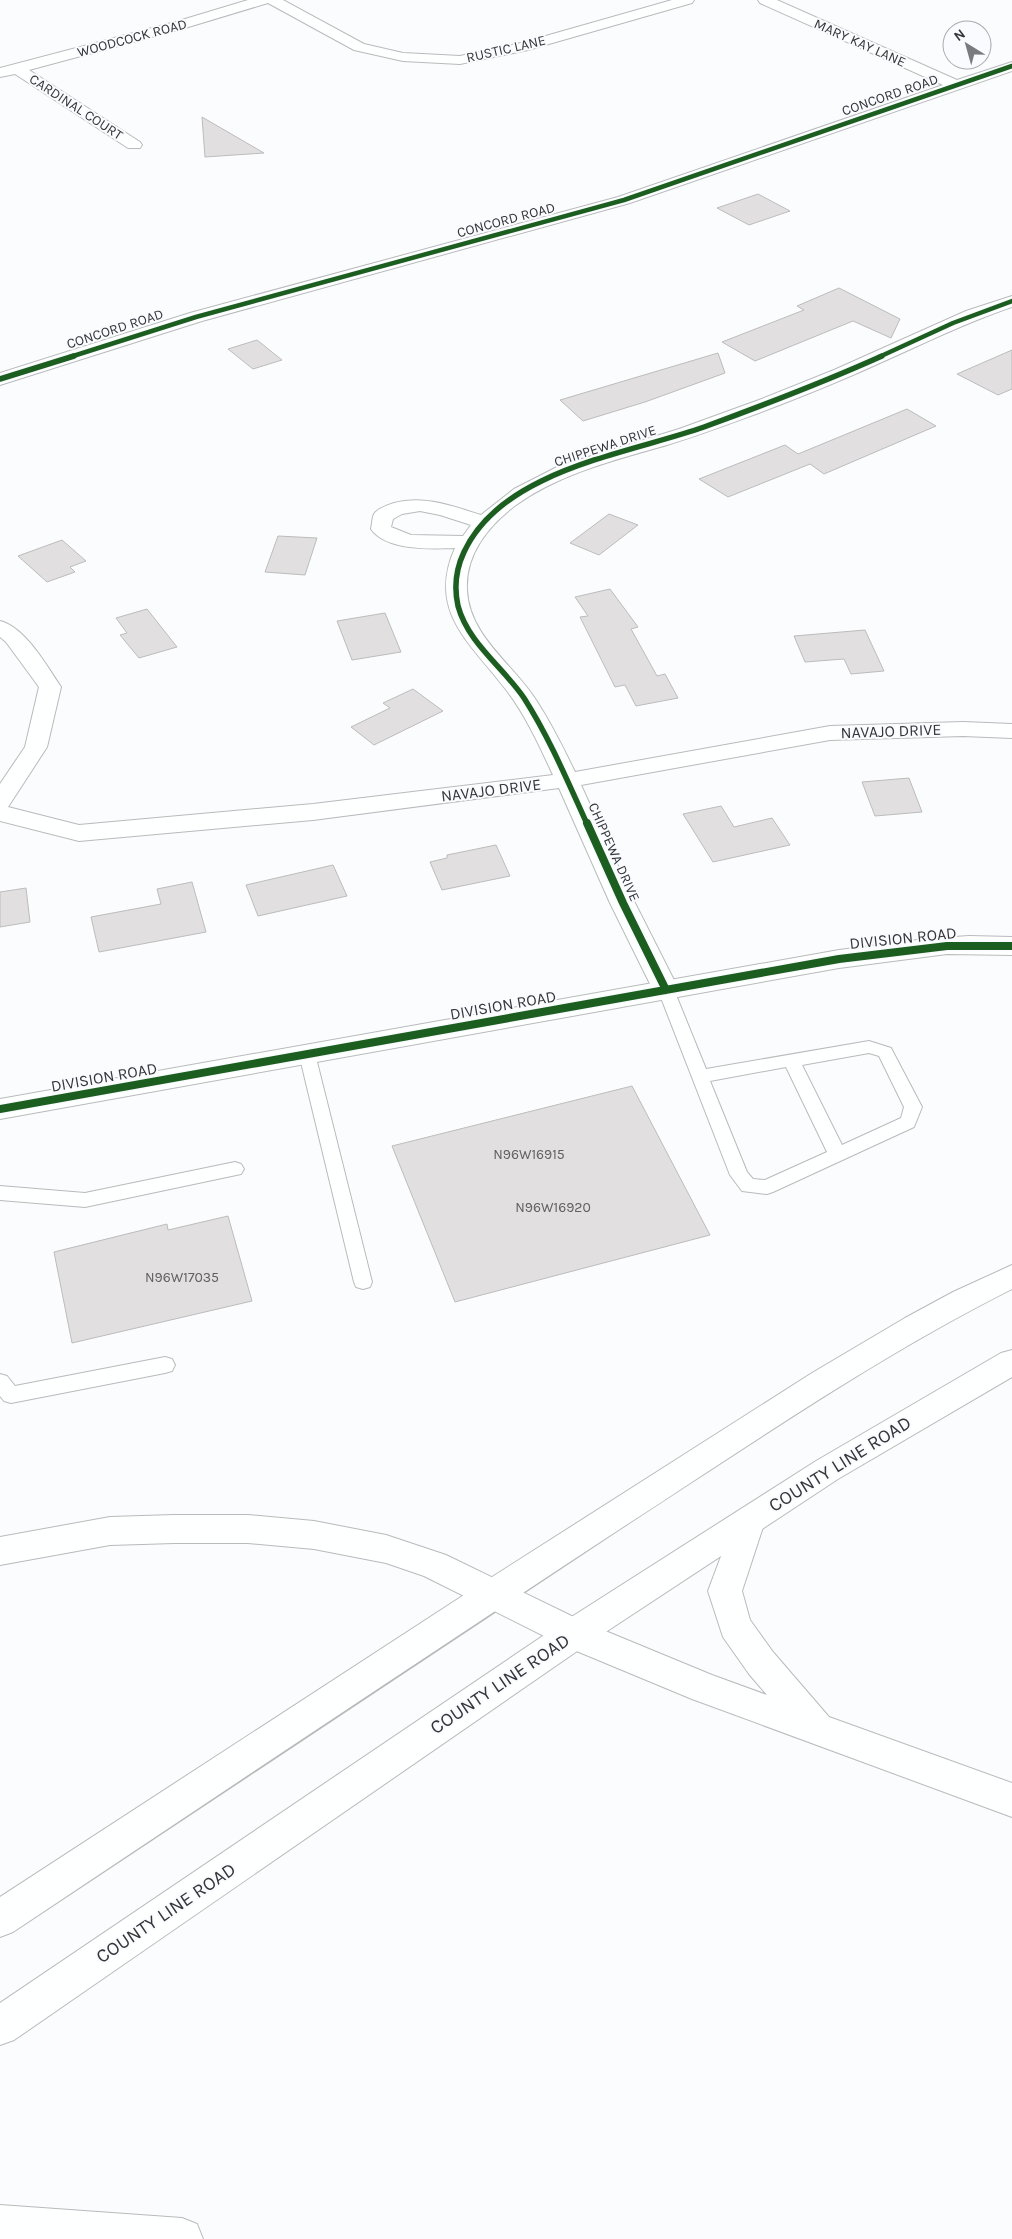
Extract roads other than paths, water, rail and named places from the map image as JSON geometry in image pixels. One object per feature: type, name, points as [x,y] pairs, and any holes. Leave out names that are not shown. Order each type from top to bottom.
[{"type":"main road","name":"WOODCOCK ROAD","points":[[0,74],[180,25],[263,0]]},
{"type":"main road","name":"RUSTIC LANE","points":[[272,0],[358,47],[403,57],[460,60],[523,47],[687,0]]},
{"type":"main road","name":"MARY KAY LANE","points":[[765,0],[956,85]]},
{"type":"main road","name":"CONCORD ROAD","points":[[0,379],[196,317],[624,200],[1012,66]]},
{"type":"main road","name":"CARDINAL COURT","points":[[18,69],[134,145]]},
{"type":"main road","name":"CHIPPEWA DRIVE","points":[[666,990],[618,893],[568,780],[523,698],[475,641],[462,616],[456,590],[467,542],[484,522],[522,492],[559,473],[706,427],[854,368],[985,310],[1012,301]]},
{"type":"main road","points":[[467,542],[402,540],[389,535],[381,529],[383,516],[394,508],[411,504],[426,505],[484,522]]},
{"type":"main road","points":[[0,627],[14,637],[50,687],[36,747],[0,802]]},
{"type":"main road","name":"NAVAJO DRIVE","points":[[0,814],[79,833],[313,812],[568,780],[830,733],[963,729],[1012,731]]},
{"type":"main road","name":"DIVISION ROAD","points":[[0,1109],[839,959],[917,948],[989,944],[1012,946]]},
{"type":"main road","points":[[0,1919],[491,1595],[894,1338],[971,1295],[1012,1276]]},
{"type":"main road","name":"COUNTY LINE ROAD","points":[[0,2026],[574,1634],[835,1465],[1012,1362]]},
{"type":"main road","points":[[749,1521],[725,1592],[735,1626],[761,1663],[817,1728]]},
{"type":"main road","points":[[0,1551],[110,1531],[248,1529],[314,1534],[394,1551],[434,1565],[491,1595],[574,1634],[704,1688],[1012,1800]]},
{"type":"main road","points":[[0,2225],[182,2239]]},
{"type":"lane","points":[[666,990],[739,1175],[748,1186],[766,1187],[908,1122],[913,1107],[885,1052],[868,1047],[701,1076]]},
{"type":"lane","points":[[307,1054],[362,1282]]},
{"type":"lane","points":[[791,1060],[837,1154]]},
{"type":"lane","points":[[0,1193],[28,1194],[61,1200],[85,1200],[236,1169]]},
{"type":"lane","points":[[0,1382],[11,1395],[166,1365]]}]
